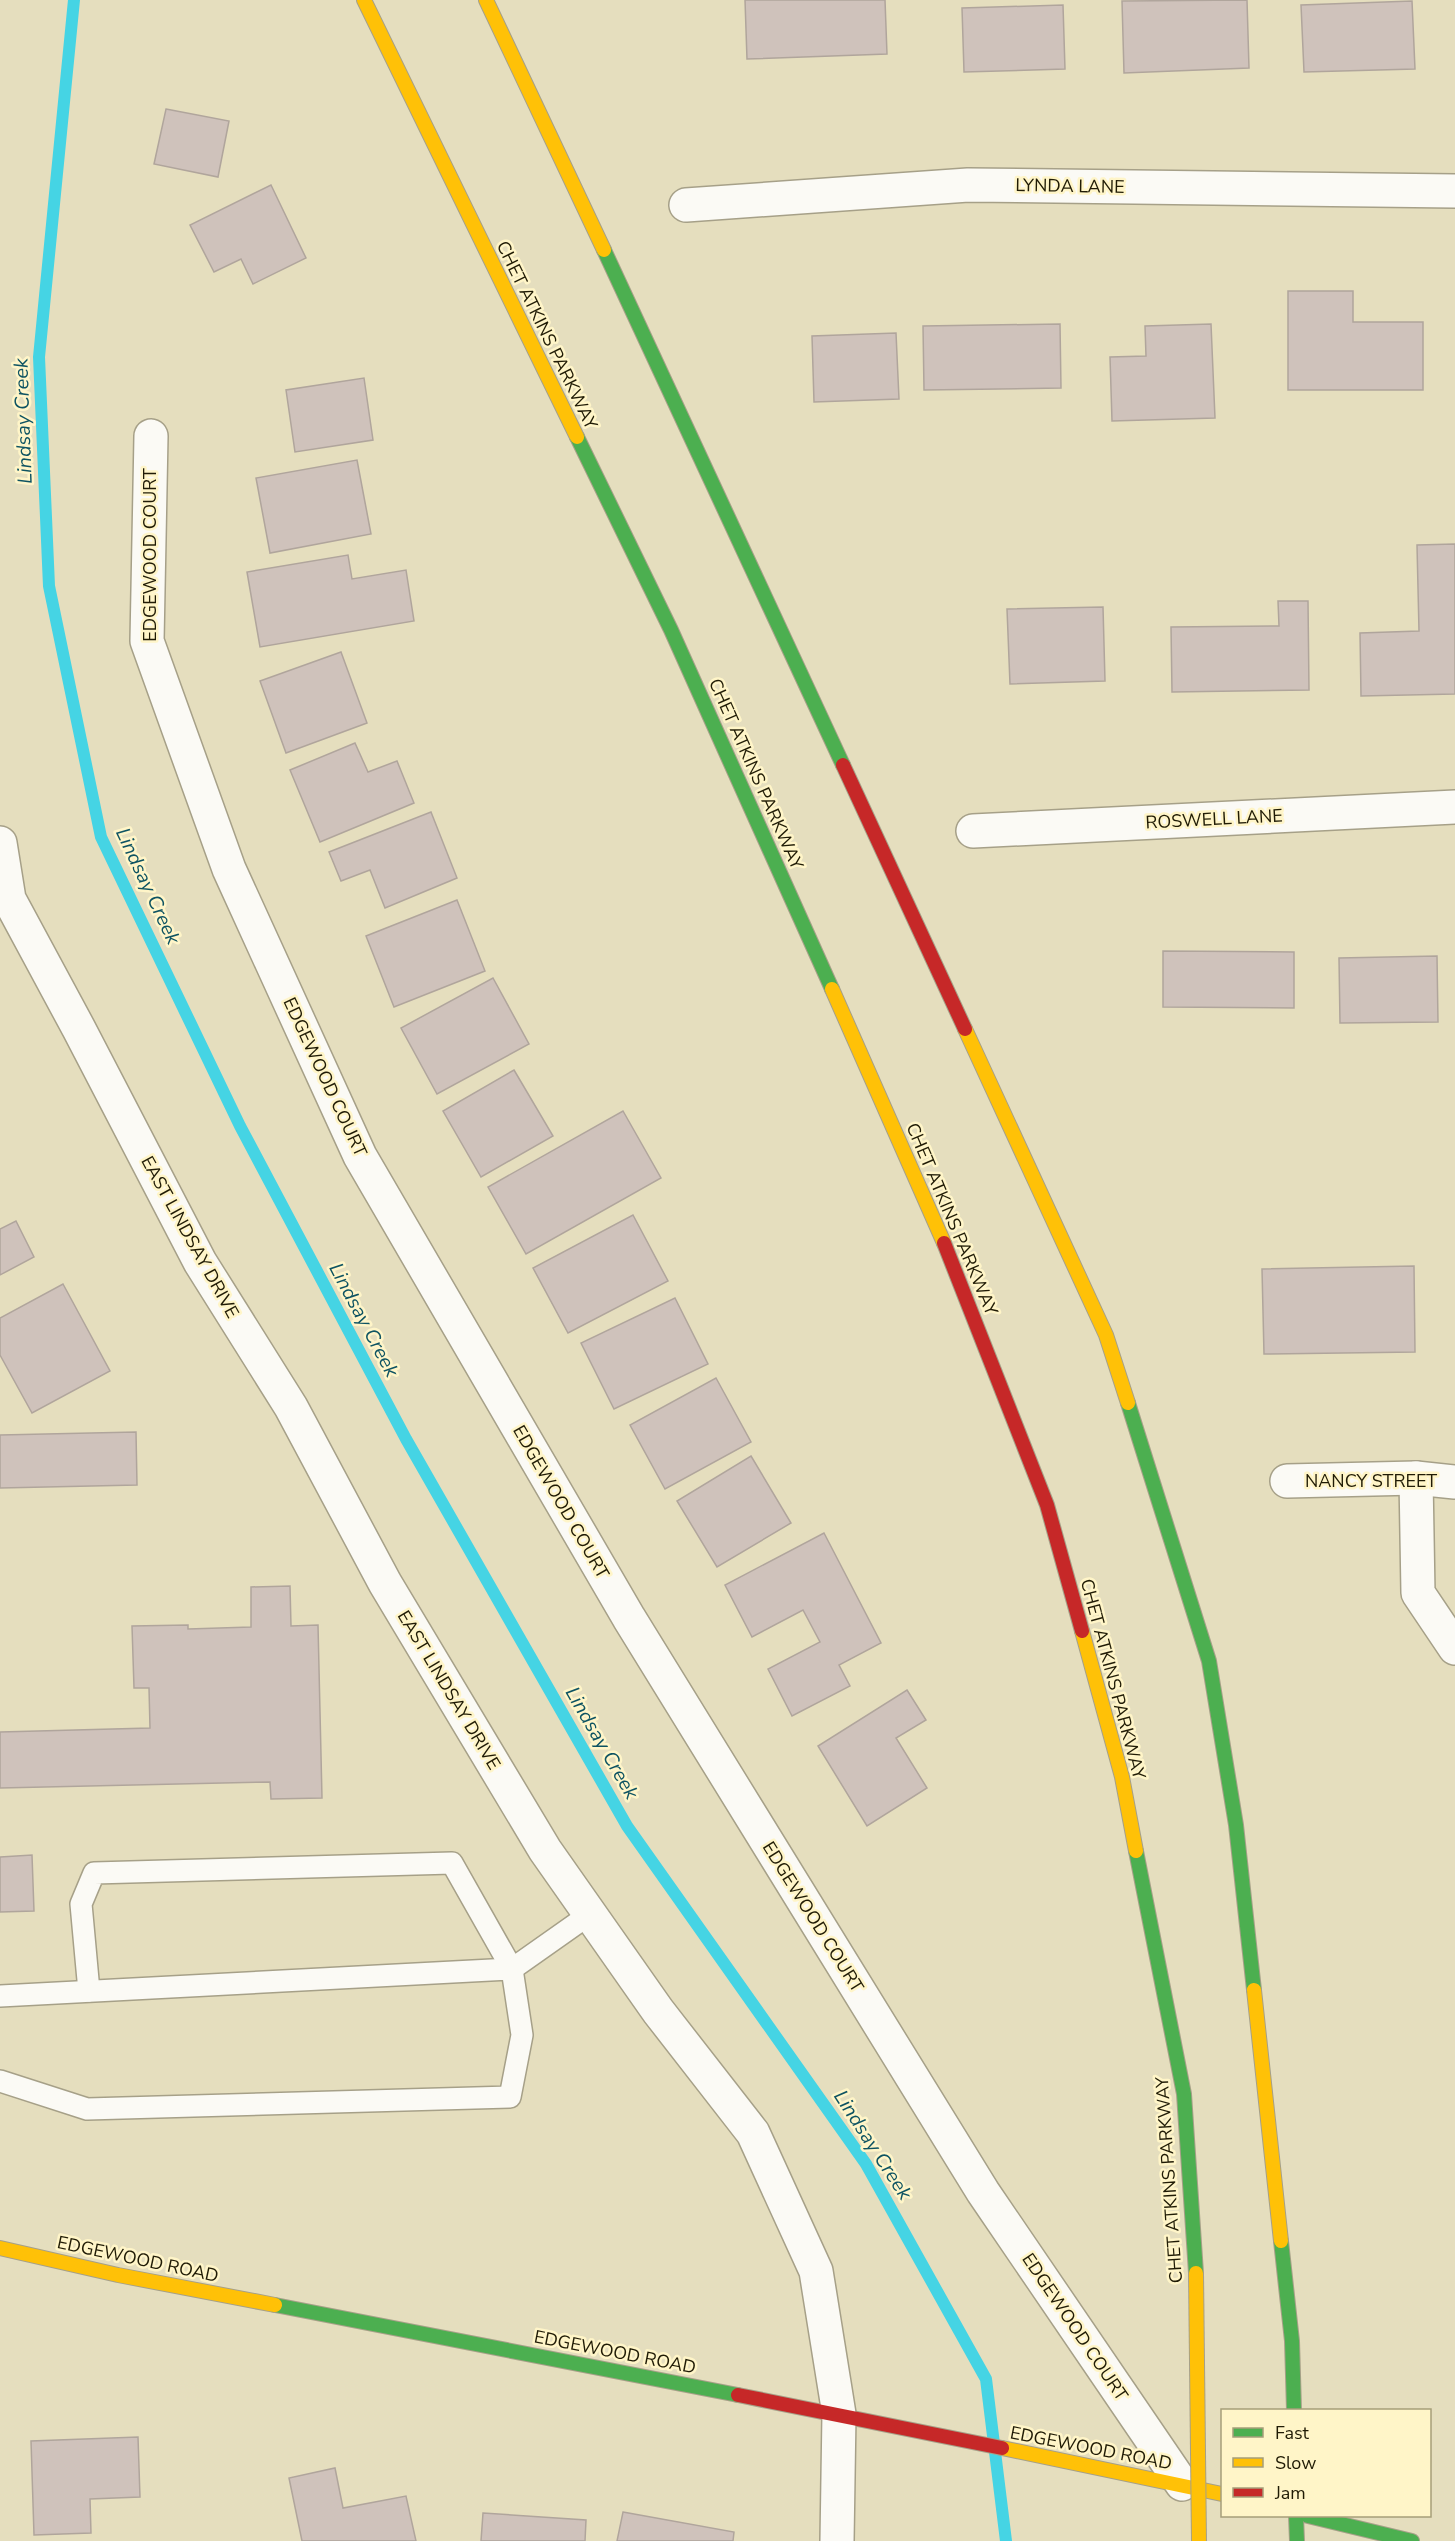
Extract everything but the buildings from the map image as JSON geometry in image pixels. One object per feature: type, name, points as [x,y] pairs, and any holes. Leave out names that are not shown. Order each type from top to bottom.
[{"type":"main road","name":"CHET ATKINS PARKWAY","points":[[364,0],[671,630],[932,1210],[1047,1505],[1122,1777],[1184,2094],[1196,2273],[1199,2541]]},
{"type":"main road","points":[[486,0],[661,370],[1106,1335],[1209,1661],[1236,1825],[1292,2341],[1294,2409]]},
{"type":"main road","name":"EDGEWOOD ROAD","points":[[0,2248],[118,2275],[839,2414],[1221,2494]]},
{"type":"main road","points":[[1296,2517],[1297,2541]]},
{"type":"main road","points":[[1312,2517],[1412,2541]]},
{"type":"street","name":"LYNDA LANE","points":[[686,206],[968,185],[1455,191]]},
{"type":"street","name":"EDGEWOOD COURT","points":[[151,436],[147,641],[229,868],[360,1156],[629,1618],[983,2192],[1182,2484]]},
{"type":"street","name":"ROSWELL LANE","points":[[973,831],[1455,807]]},
{"type":"street","name":"EAST LINDSAY DRIVE","points":[[0,843],[4,899],[79,1029],[200,1262],[291,1407],[391,1593],[545,1850],[658,2011],[753,2133],[816,2271],[839,2414],[837,2541]]},
{"type":"street","name":"NANCY STREET","points":[[1287,1481],[1416,1478],[1455,1482]]},
{"type":"street","points":[[1416,1478],[1418,1593],[1455,1648]]},
{"type":"lane","points":[[0,2081],[87,2109],[510,2097],[522,2035],[512,1969],[452,1863],[94,1873],[81,1904],[89,1991]]},
{"type":"lane","points":[[0,1996],[512,1969],[590,1914]]},
{"type":"waterway","name":"Lindsay Creek","points":[[74,0],[39,357],[49,586],[101,837],[240,1126],[406,1439],[627,1826],[866,2164],[986,2379],[1006,2541]]},
{"type":"traffic: fast","points":[[604,250],[843,765]]},
{"type":"traffic: fast","points":[[577,437],[671,630],[832,989]]},
{"type":"traffic: fast","points":[[1128,1403],[1209,1661],[1236,1825],[1254,1990]]},
{"type":"traffic: fast","points":[[1136,1851],[1184,2094],[1196,2273]]},
{"type":"traffic: fast","points":[[1281,2241],[1292,2341],[1294,2409]]},
{"type":"traffic: fast","points":[[275,2305],[738,2395]]},
{"type":"traffic: fast","points":[[1296,2517],[1297,2541]]},
{"type":"traffic: fast","points":[[1312,2517],[1412,2541]]},
{"type":"traffic: slow","points":[[364,0],[577,437]]},
{"type":"traffic: slow","points":[[486,0],[604,250]]},
{"type":"traffic: slow","points":[[832,989],[944,1243]]},
{"type":"traffic: slow","points":[[965,1029],[1106,1335],[1128,1403]]},
{"type":"traffic: slow","points":[[1082,1631],[1122,1777],[1136,1851]]},
{"type":"traffic: slow","points":[[1254,1990],[1281,2241]]},
{"type":"traffic: slow","points":[[0,2248],[118,2275],[275,2305]]},
{"type":"traffic: slow","points":[[1196,2273],[1199,2541]]},
{"type":"traffic: slow","points":[[1002,2448],[1221,2494]]},
{"type":"traffic: jam","points":[[843,765],[965,1029]]},
{"type":"traffic: jam","points":[[944,1243],[1047,1505],[1082,1631]]},
{"type":"traffic: jam","points":[[738,2395],[1002,2448]]}]
